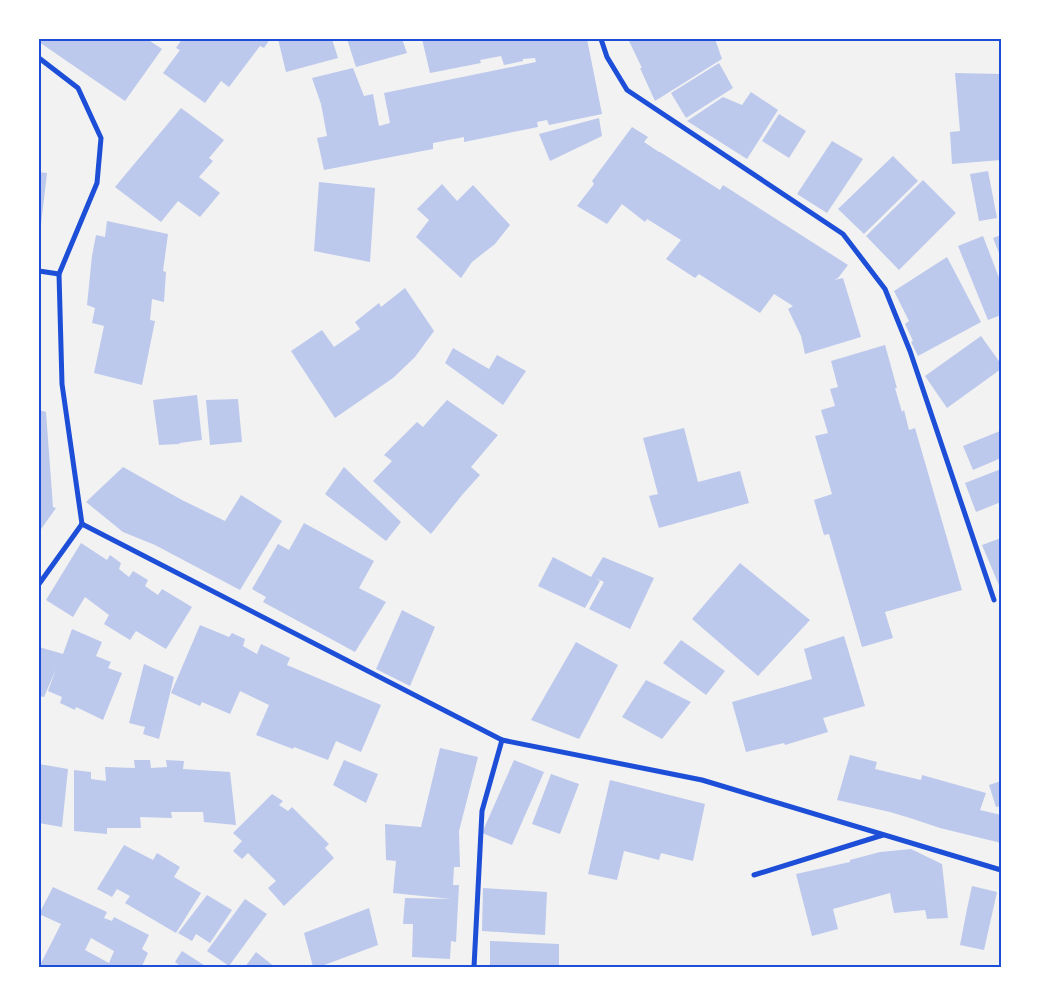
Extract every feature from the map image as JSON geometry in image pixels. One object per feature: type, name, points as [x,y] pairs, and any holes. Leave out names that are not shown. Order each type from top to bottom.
[{"type":"street","points":[[601,39],[607,57],[627,90],[843,234],[885,289],[910,351],[994,600]]},
{"type":"street","points":[[39,58],[78,88],[101,138],[97,183],[59,274],[62,384],[82,524],[39,584]]},
{"type":"street","points":[[39,272],[59,274]]},
{"type":"street","points":[[82,524],[502,740],[702,780],[1001,870]]},
{"type":"street","points":[[474,967],[482,811],[502,740]]},
{"type":"street","points":[[754,875],[884,835]]},
{"type":"building","points":[[39,39],[147,39],[162,49],[125,101],[39,42]]},
{"type":"building","points":[[182,39],[270,39],[264,48],[260,46],[229,87],[221,81],[205,103],[163,73],[180,50],[176,48]]},
{"type":"building","points":[[278,39],[332,39],[338,58],[286,72]]},
{"type":"building","points":[[347,39],[402,39],[407,53],[356,67]]},
{"type":"building","points":[[422,39],[587,39],[602,114],[549,125],[547,120],[537,122],[538,127],[464,142],[464,137],[433,143],[433,149],[324,170],[317,138],[327,136],[321,104],[312,78],[353,68],[364,96],[373,94],[379,126],[390,123],[384,93],[536,62],[535,58],[523,59],[523,61],[504,65],[501,56],[480,60],[481,63],[430,73]]},
{"type":"building","points":[[628,39],[715,39],[722,59],[655,101]]},
{"type":"building","points":[[719,63],[733,88],[686,118],[671,93]]},
{"type":"building","points":[[955,73],[1001,74],[1001,160],[952,164],[950,132],[960,131]]},
{"type":"building","points":[[751,92],[778,110],[747,159],[687,121],[723,97],[742,105]]},
{"type":"building","points":[[181,108],[224,140],[209,158],[213,161],[199,177],[220,193],[200,217],[178,201],[161,222],[115,187]]},
{"type":"building","points":[[779,114],[806,131],[789,158],[762,141]]},
{"type":"building","points":[[599,118],[602,136],[550,161],[539,134]]},
{"type":"building","points":[[632,127],[648,137],[644,142],[659,152],[720,190],[723,185],[848,265],[838,278],[834,280],[843,278],[861,337],[805,354],[801,336],[788,309],[793,306],[774,294],[760,313],[699,274],[695,278],[666,259],[681,240],[647,219],[645,222],[622,204],[607,224],[577,206],[594,184],[592,181]]},
{"type":"building","points":[[832,141],[863,159],[827,213],[797,194]]},
{"type":"building","points":[[893,156],[918,181],[864,234],[838,209]]},
{"type":"building","points":[[988,171],[997,218],[979,221],[970,174]]},
{"type":"building","points":[[39,172],[47,173],[40,233],[39,233]]},
{"type":"building","points":[[923,180],[956,213],[899,270],[866,236]]},
{"type":"building","points":[[319,182],[375,188],[370,262],[314,251]]},
{"type":"building","points":[[442,184],[457,201],[473,185],[510,225],[495,244],[472,262],[461,278],[416,237],[429,220],[417,209]]},
{"type":"building","points":[[107,221],[168,234],[163,271],[166,272],[164,302],[152,299],[150,320],[155,321],[142,385],[94,373],[104,326],[92,323],[95,308],[87,305],[96,235],[105,237]]},
{"type":"building","points":[[1001,235],[1001,258],[993,238]]},
{"type":"building","points":[[983,236],[1001,283],[1001,315],[988,320],[958,246]]},
{"type":"building","points":[[947,257],[981,322],[918,356],[905,324],[909,321],[894,291]]},
{"type":"building","points":[[405,288],[434,331],[415,357],[393,378],[335,418],[291,351],[322,330],[334,347],[360,329],[355,322],[379,303],[381,307]]},
{"type":"building","points":[[981,336],[1001,364],[1001,369],[947,408],[925,376]]},
{"type":"building","points":[[885,345],[902,412],[904,410],[909,430],[915,428],[962,590],[885,612],[893,638],[862,647],[829,534],[824,535],[814,500],[832,494],[815,436],[828,433],[821,410],[835,406],[830,389],[838,387],[831,361]]},
{"type":"building","points":[[453,348],[489,369],[497,355],[526,371],[503,405],[445,363]]},
{"type":"building","points":[[197,395],[202,440],[159,445],[153,400]]},
{"type":"building","points":[[238,399],[242,442],[210,445],[206,400]]},
{"type":"building","points":[[447,400],[498,435],[471,467],[480,475],[431,534],[373,481],[392,461],[384,455],[417,422],[423,427]]},
{"type":"building","points":[[39,410],[46,412],[53,507],[56,508],[39,532]]},
{"type":"building","points":[[684,428],[698,482],[740,471],[749,503],[659,528],[649,496],[658,494],[643,438]]},
{"type":"building","points":[[1000,431],[1001,458],[973,470],[963,446]]},
{"type":"building","points":[[123,467],[182,500],[225,521],[241,495],[282,521],[240,590],[155,545],[123,532],[86,502]]},
{"type":"building","points":[[344,467],[401,522],[386,541],[325,494]]},
{"type":"building","points":[[1001,469],[1001,502],[976,512],[965,483]]},
{"type":"building","points":[[304,523],[374,561],[359,588],[386,602],[355,652],[263,602],[266,597],[252,589],[278,544],[289,550]]},
{"type":"building","points":[[1001,538],[1001,590],[982,545]]},
{"type":"building","points":[[81,543],[107,560],[110,555],[121,563],[119,569],[129,577],[133,571],[148,580],[145,586],[158,595],[162,589],[192,607],[166,649],[136,631],[130,640],[104,624],[109,615],[85,597],[73,617],[46,600]]},
{"type":"building","points":[[553,557],[591,577],[603,557],[654,578],[630,629],[589,609],[604,582],[595,578],[600,581],[585,608],[538,586]]},
{"type":"building","points":[[740,563],[810,620],[758,676],[692,619]]},
{"type":"building","points":[[402,610],[435,627],[410,686],[376,669]]},
{"type":"building","points":[[200,625],[229,637],[232,633],[245,639],[243,646],[257,654],[261,644],[290,658],[287,665],[381,705],[361,752],[336,741],[328,760],[256,735],[269,705],[240,691],[230,714],[202,702],[200,706],[171,693]]},
{"type":"building","points":[[72,629],[102,642],[96,656],[111,662],[108,668],[122,673],[103,720],[76,707],[75,710],[60,703],[62,697],[48,691],[56,669],[44,697],[39,696],[39,647],[63,654]]},
{"type":"building","points":[[844,636],[865,706],[823,718],[828,732],[785,745],[784,743],[746,752],[732,702],[812,679],[804,649]]},
{"type":"building","points":[[681,640],[725,671],[706,695],[663,663]]},
{"type":"building","points":[[576,642],[618,665],[579,739],[531,720]]},
{"type":"building","points":[[144,664],[174,677],[159,739],[143,734],[145,727],[129,723]]},
{"type":"building","points":[[646,680],[691,702],[662,739],[622,717]]},
{"type":"building","points":[[440,748],[478,757],[459,831],[460,867],[454,867],[453,885],[459,885],[456,942],[451,941],[450,959],[412,957],[413,924],[403,924],[405,898],[451,899],[393,893],[396,861],[386,860],[385,824],[421,827]]},
{"type":"building","points":[[850,755],[877,762],[875,769],[921,780],[922,775],[986,793],[980,810],[1001,815],[1001,843],[940,828],[890,812],[837,800]]},
{"type":"building","points":[[134,760],[150,760],[151,768],[167,767],[166,760],[184,761],[183,769],[230,772],[236,825],[204,822],[203,812],[171,812],[172,818],[140,817],[141,828],[107,828],[107,834],[74,831],[74,770],[91,772],[91,779],[106,781],[105,767],[135,768]]},
{"type":"building","points":[[344,760],[378,774],[366,803],[333,785]]},
{"type":"building","points":[[514,760],[544,772],[512,845],[482,833]]},
{"type":"building","points":[[39,764],[68,769],[62,827],[39,823]]},
{"type":"building","points":[[551,774],[579,784],[560,834],[532,824]]},
{"type":"building","points":[[610,780],[705,804],[693,861],[661,853],[659,860],[624,851],[617,880],[588,874]]},
{"type":"building","points":[[1001,781],[1001,806],[996,807],[989,785]]},
{"type":"building","points":[[272,794],[283,801],[279,805],[288,811],[292,807],[329,844],[325,848],[334,858],[284,906],[268,888],[276,881],[248,853],[242,859],[233,851],[242,841],[233,833]]},
{"type":"building","points":[[124,845],[153,860],[157,853],[180,867],[174,877],[201,893],[176,933],[125,903],[130,896],[117,889],[112,897],[97,889]]},
{"type":"building","points":[[911,849],[942,864],[948,918],[927,919],[925,910],[894,913],[890,893],[833,909],[838,929],[812,936],[796,874],[850,862],[850,860],[880,852]]},
{"type":"building","points":[[972,886],[997,892],[984,950],[960,945]]},
{"type":"building","points":[[53,887],[107,912],[104,918],[112,921],[114,917],[149,935],[142,949],[148,953],[142,966],[145,967],[39,967],[61,924],[39,914]],"holes":[[[91,938],[114,951],[109,963],[85,950]]]},
{"type":"building","points":[[483,888],[547,892],[545,935],[482,931]]},
{"type":"building","points":[[207,895],[232,910],[210,943],[196,934],[192,941],[178,933]]},
{"type":"building","points":[[245,899],[267,914],[229,966],[207,951]]},
{"type":"building","points":[[369,908],[378,945],[319,967],[313,967],[304,933]]},
{"type":"building","points":[[490,941],[559,944],[559,967],[490,967]]},
{"type":"building","points":[[182,951],[207,967],[178,967],[179,965],[175,962]]},
{"type":"building","points":[[256,952],[275,967],[245,967]]}]
